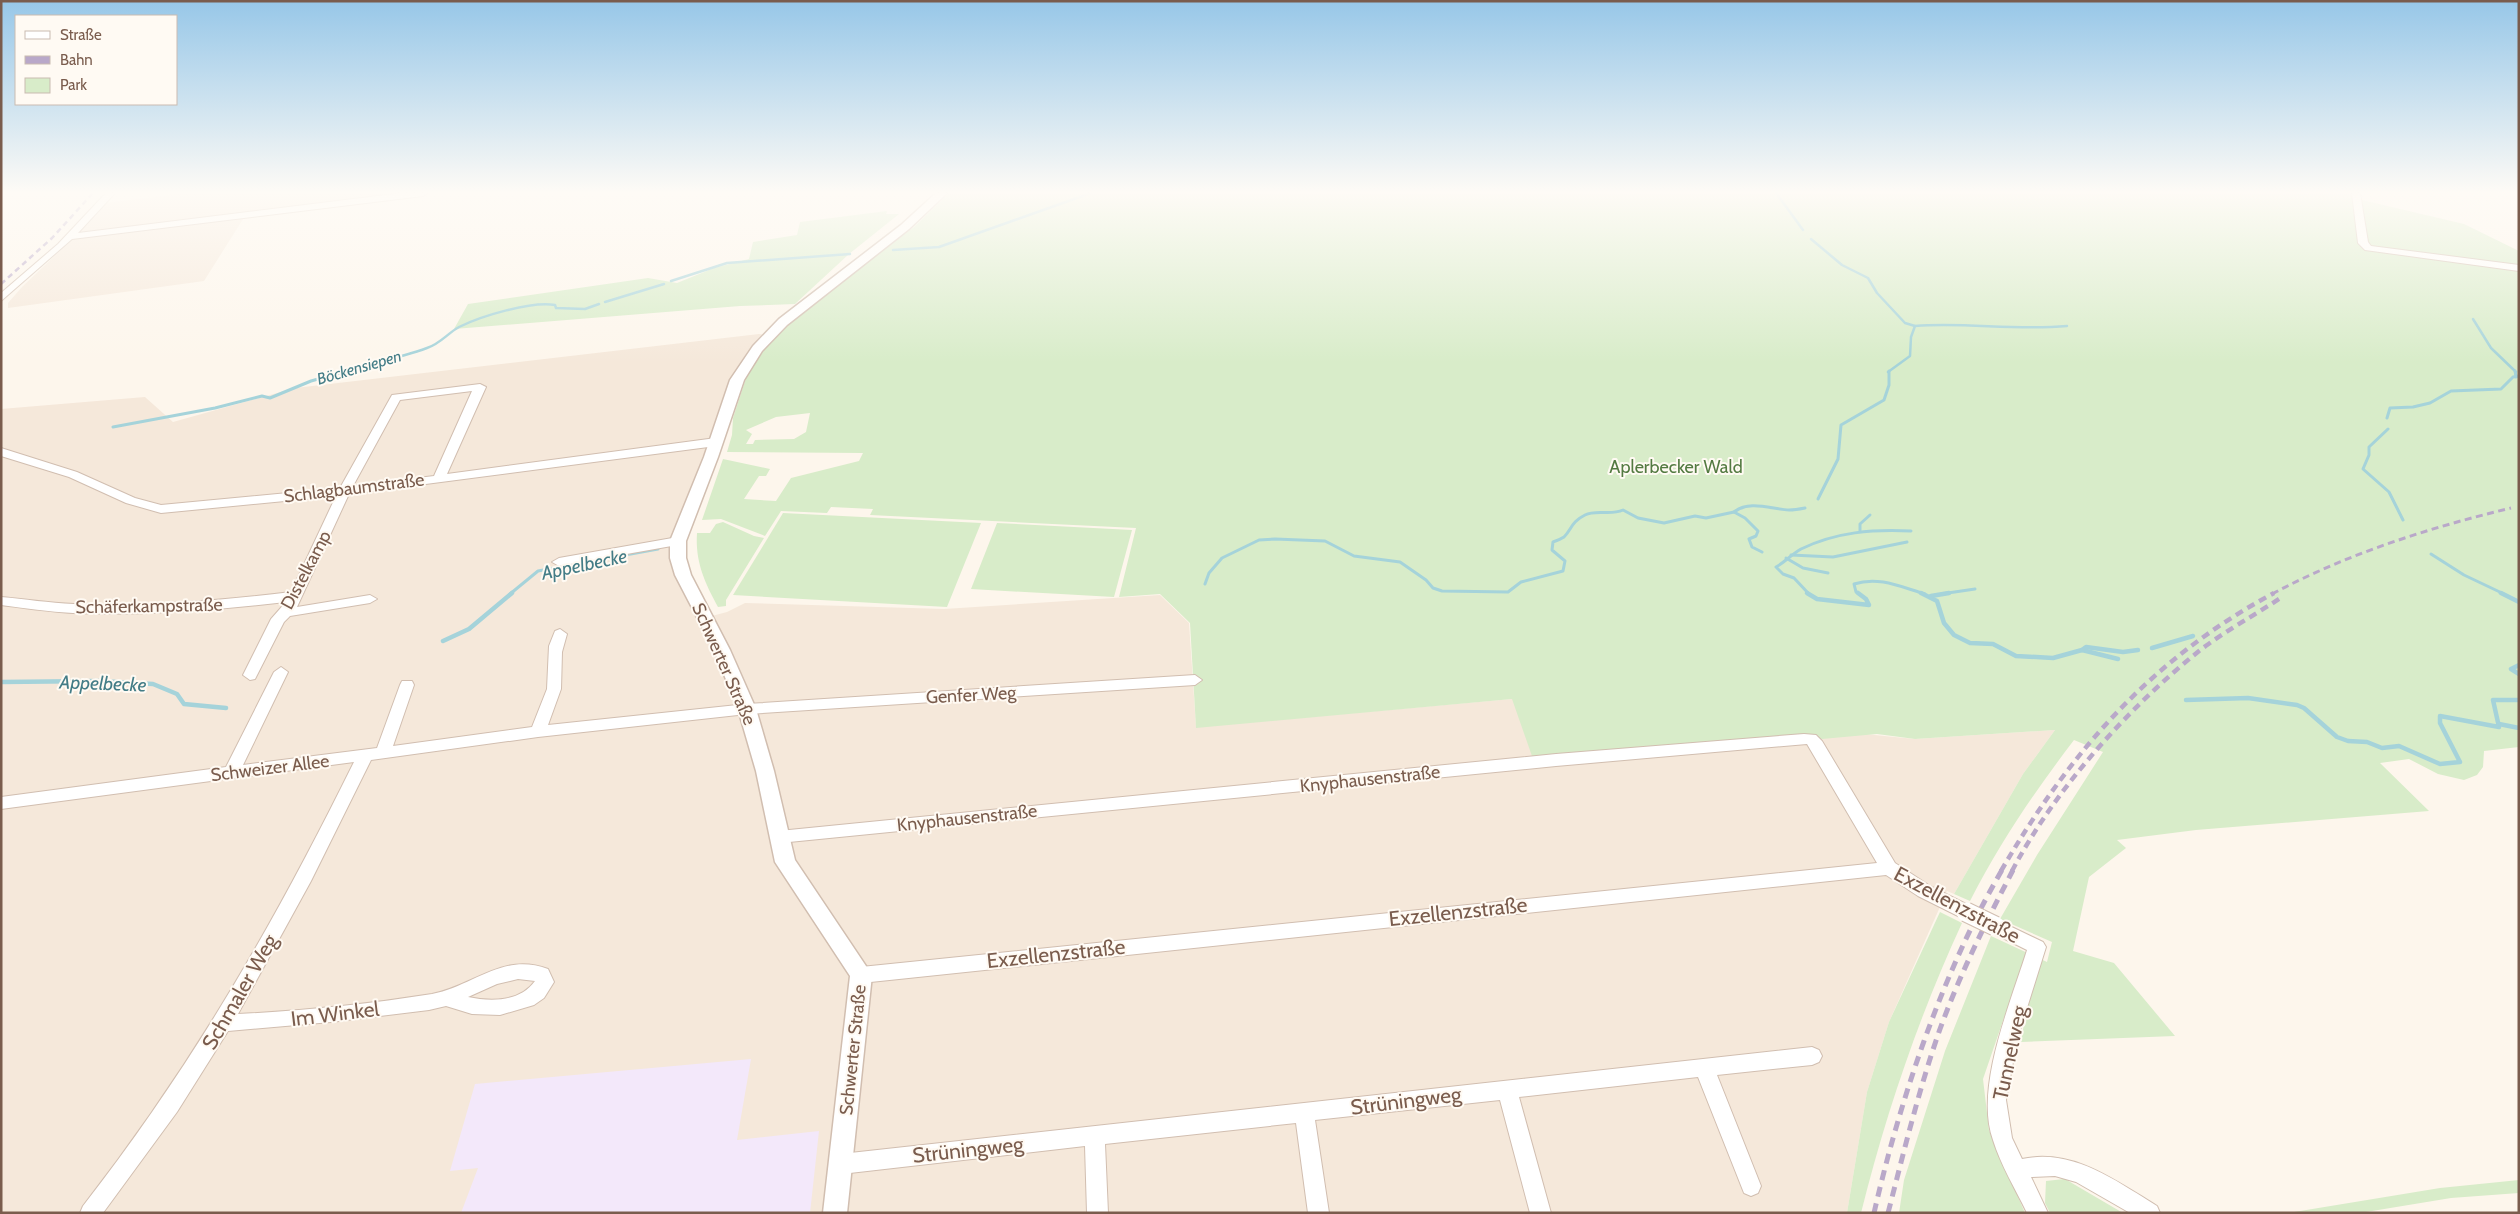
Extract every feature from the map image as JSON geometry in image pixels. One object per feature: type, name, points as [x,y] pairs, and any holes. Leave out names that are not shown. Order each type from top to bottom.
[{"type":"street","points":[[1,298],[55,250]]},
{"type":"street","name":"Schwerter Straße","points":[[835,1213],[861,975],[785,862],[765,771],[747,709],[722,650],[683,575],[678,558],[678,541],[716,442],[737,380],[746,364],[764,341],[783,322],[876,250]]},
{"type":"street","points":[[2380,250],[2519,268]]},
{"type":"street","name":"Distelkamp","points":[[250,675],[278,619],[287,612],[296,596],[345,490],[396,398],[480,387],[439,477]]},
{"type":"street","name":"Schlagbaumstraße","points":[[1,452],[46,464],[82,478],[144,507],[161,509],[345,490],[716,442]]},
{"type":"street","points":[[559,562],[678,541]]},
{"type":"street","name":"Schäferkampstraße","points":[[1,601],[83,609],[130,609],[227,604],[296,596]]},
{"type":"street","points":[[287,612],[302,612],[370,599]]},
{"type":"street","points":[[538,732],[553,694],[555,683],[554,646],[560,634]]},
{"type":"street","points":[[231,773],[281,672]]},
{"type":"street","name":"Genfer Weg","points":[[747,709],[1195,680]]},
{"type":"street","name":"Schmaler Weg","points":[[90,1213],[163,1116],[224,1023],[373,755],[408,685]]},
{"type":"street","name":"Schweizer Allee","points":[[1,803],[538,732],[747,709]]},
{"type":"street","name":"Knyphausenstraße","points":[[779,837],[1547,761],[1804,738],[1811,739],[1817,744],[1889,868]]},
{"type":"street","name":"Exzellenzstraße","points":[[861,975],[1889,868],[1924,891],[2037,947]]},
{"type":"street","name":"Tunnelweg","points":[[2037,947],[2008,1040],[1996,1100],[2002,1138],[2038,1213]]},
{"type":"street","name":"Im Winkel","points":[[224,1023],[275,1021],[447,998]]},
{"type":"street","name":"Strüningweg","points":[[841,1164],[1812,1056]]},
{"type":"street","points":[[1704,1068],[1751,1186]]},
{"type":"street","points":[[1507,1089],[1542,1213]]},
{"type":"street","points":[[1304,1112],[1319,1213]]},
{"type":"street","points":[[1095,1137],[1098,1213]]},
{"type":"street","points":[[2016,1170],[2035,1165],[2054,1166],[2079,1173],[2150,1213]]},
{"type":"shaded area","points":[[61,250],[224,250],[204,281],[8,308],[8,303]]},
{"type":"shaded area","points":[[759,334],[767,335],[755,348],[675,540],[704,618],[727,612],[745,603],[944,609],[1160,595],[1189,623],[1196,727],[1512,699],[1915,739],[2055,730],[2023,774],[1954,894],[1947,891],[1889,1022],[1867,1092],[1847,1213],[1,1213],[1,409],[145,397],[173,422],[295,388]]},
{"type":"shaded area","points":[[751,1059],[737,1140],[819,1131],[810,1213],[461,1213],[478,1168],[450,1171],[475,1084]]},
{"type":"green space","points":[[751,250],[854,250],[795,304],[740,306],[454,329],[468,304],[648,278],[677,283],[714,268],[749,259]]},
{"type":"green space","name":"Aplerbecker Wald","points":[[884,250],[2516,250],[2519,251],[2519,747],[2484,751],[2483,767],[2477,775],[2464,780],[2438,774],[2409,759],[2380,763],[2429,811],[2196,830],[2117,840],[2126,848],[2089,877],[2073,951],[2114,963],[2175,1036],[2021,1042],[2025,1017],[2006,1012],[1983,1079],[1989,1130],[2025,1213],[1899,1213],[1904,1180],[1945,1051],[1991,936],[2047,962],[2052,942],[2000,919],[2037,855],[2103,752],[2074,740],[2018,818],[1970,901],[1954,894],[2023,774],[2055,730],[1915,739],[1877,734],[1822,739],[1808,735],[1533,759],[1512,699],[1196,728],[1190,623],[1160,594],[1119,597],[1136,528],[870,515],[873,509],[831,507],[827,513],[781,511],[765,536],[721,519],[702,520],[723,459],[770,469],[766,476],[759,476],[744,499],[776,501],[791,478],[859,461],[863,453],[727,452],[732,435],[733,418],[750,366],[770,341],[796,317]],"holes":[[[810,413],[806,432],[794,439],[755,440],[753,444],[746,444],[752,434],[746,430],[776,417]]]},
{"type":"green space","points":[[783,513],[981,523],[947,607],[733,595]]},
{"type":"green space","points":[[723,522],[754,536],[764,538],[726,600],[726,606],[718,607],[699,563],[697,533],[710,533],[716,524]]},
{"type":"green space","points":[[997,523],[1132,530],[1114,597],[971,589]]},
{"type":"green space","points":[[1940,912],[1962,923],[1946,958],[1905,1065],[1881,1139],[1861,1213],[1847,1213],[1867,1092],[1889,1022]]},
{"type":"green space","points":[[2065,1179],[2123,1213],[2050,1213],[2045,1203],[2046,1181]]},
{"type":"green space","points":[[2519,1180],[2519,1193],[2451,1198],[2360,1213],[2288,1213],[2440,1188]]},
{"type":"waterway","name":"Böckensiepen","points":[[893,250],[898,250]]},
{"type":"waterway","points":[[1824,250],[1842,265],[1868,278],[1877,293],[1905,323],[1915,326]]},
{"type":"waterway","name":"Böckensiepen","points":[[671,281],[727,263],[850,254]]},
{"type":"waterway","name":"Böckensiepen","points":[[605,302],[664,284]]},
{"type":"waterway","name":"Böckensiepen","points":[[342,372],[427,348],[436,344],[459,327],[506,310],[545,304],[555,305],[556,308],[585,309],[599,304]]},
{"type":"waterway","points":[[2473,319],[2491,348],[2515,371]]},
{"type":"waterway","points":[[1915,326],[1953,325],[2029,328],[2067,326]]},
{"type":"waterway","points":[[1889,371],[1910,356],[1911,337],[1915,326]]},
{"type":"waterway","name":"Böckensiepen","points":[[113,427],[215,408],[262,396],[270,398],[311,381],[347,371]]},
{"type":"waterway","points":[[1818,499],[1838,459],[1841,425],[1884,400],[1889,385],[1889,371]]},
{"type":"waterway","points":[[2515,371],[2516,377]]},
{"type":"waterway","points":[[2387,418],[2390,408],[2413,407],[2430,403],[2451,391],[2501,389],[2513,377],[2516,377]]},
{"type":"waterway","points":[[2388,429],[2369,447],[2369,455],[2363,469],[2389,492],[2403,520]]},
{"type":"waterway","points":[[1734,512],[1746,506],[1789,510],[1805,508]]},
{"type":"waterway","name":"Appelbecke","points":[[1205,584],[1209,573],[1222,558],[1259,540],[1275,539],[1325,541],[1354,556],[1400,562],[1426,580],[1433,588],[1442,591],[1508,592],[1521,582],[1563,571],[1565,561],[1552,550],[1553,542],[1564,537],[1574,523],[1590,513],[1618,512],[1623,510],[1638,518],[1664,523],[1695,516],[1706,518],[1734,512]]},
{"type":"waterway","name":"Appelbecke","points":[[1734,512],[1745,518],[1758,531],[1756,536],[1749,539],[1752,547],[1762,552]]},
{"type":"waterway","points":[[1860,531],[1860,524],[1870,515]]},
{"type":"waterway","points":[[1793,555],[1814,543],[1841,535],[1869,531],[1911,531]]},
{"type":"waterway","points":[[1793,555],[1833,557],[1907,542]]},
{"type":"waterway","name":"Appelbecke","points":[[510,594],[538,571],[658,549]]},
{"type":"waterway","points":[[2431,554],[2464,575],[2504,594]]},
{"type":"waterway","points":[[1787,559],[1793,555]]},
{"type":"waterway","points":[[1787,559],[1803,568],[1828,573]]},
{"type":"waterway","name":"Appelbecke","points":[[1787,559],[1776,567],[1783,574],[1794,578],[1809,594]]},
{"type":"waterway","name":"Appelbecke","points":[[1859,594],[1856,592],[1854,584],[1872,581],[1890,583],[1925,594]]},
{"type":"waterway","points":[[1941,594],[1975,589]]},
{"type":"waterway","name":"Appelbecke","points":[[443,641],[469,629],[512,593]]},
{"type":"waterway","name":"Appelbecke","points":[[1807,593],[1817,599],[1869,605],[1866,599],[1858,593]]},
{"type":"waterway","name":"Appelbecke","points":[[1921,593],[1937,601],[1944,623],[1954,635],[1970,643],[1993,644],[2016,656],[2053,658],[2082,650]]},
{"type":"waterway","points":[[1931,596],[1949,593]]},
{"type":"waterway","points":[[2501,593],[2519,602]]},
{"type":"waterway","points":[[2152,648],[2193,636]]},
{"type":"waterway","points":[[2082,650],[2086,647],[2123,652],[2138,650]]},
{"type":"waterway","name":"Appelbecke","points":[[2082,650],[2118,659]]},
{"type":"waterway","name":"Appelbecke","points":[[2519,665],[2511,669],[2519,674]]},
{"type":"waterway","name":"Appelbecke","points":[[1,682],[99,681],[153,684],[177,694],[184,704],[226,708]]},
{"type":"waterway","name":"Appelbecke","points":[[2186,700],[2248,698],[2297,705],[2304,708],[2337,737],[2348,741],[2367,742],[2382,748],[2399,746],[2440,764],[2460,762],[2440,723],[2440,716],[2499,727],[2493,700],[2519,700]]},
{"type":"waterway","points":[[2499,724],[2519,728]]},
{"type":"railway","points":[[1,284],[39,250]]},
{"type":"railway","points":[[2274,593],[2329,566],[2359,554],[2419,533],[2511,508]]},
{"type":"railway","points":[[2001,871],[2055,787],[2085,748],[2117,712],[2189,648],[2230,619],[2274,593]]},
{"type":"railway","points":[[2012,871],[2029,840],[2071,781],[2145,698],[2199,651],[2282,597]]},
{"type":"railway","points":[[1874,1213],[1910,1081],[1942,993],[1961,950],[2002,870]]},
{"type":"railway","points":[[1888,1213],[1906,1143],[1940,1029],[1974,948],[2013,870]]}]
